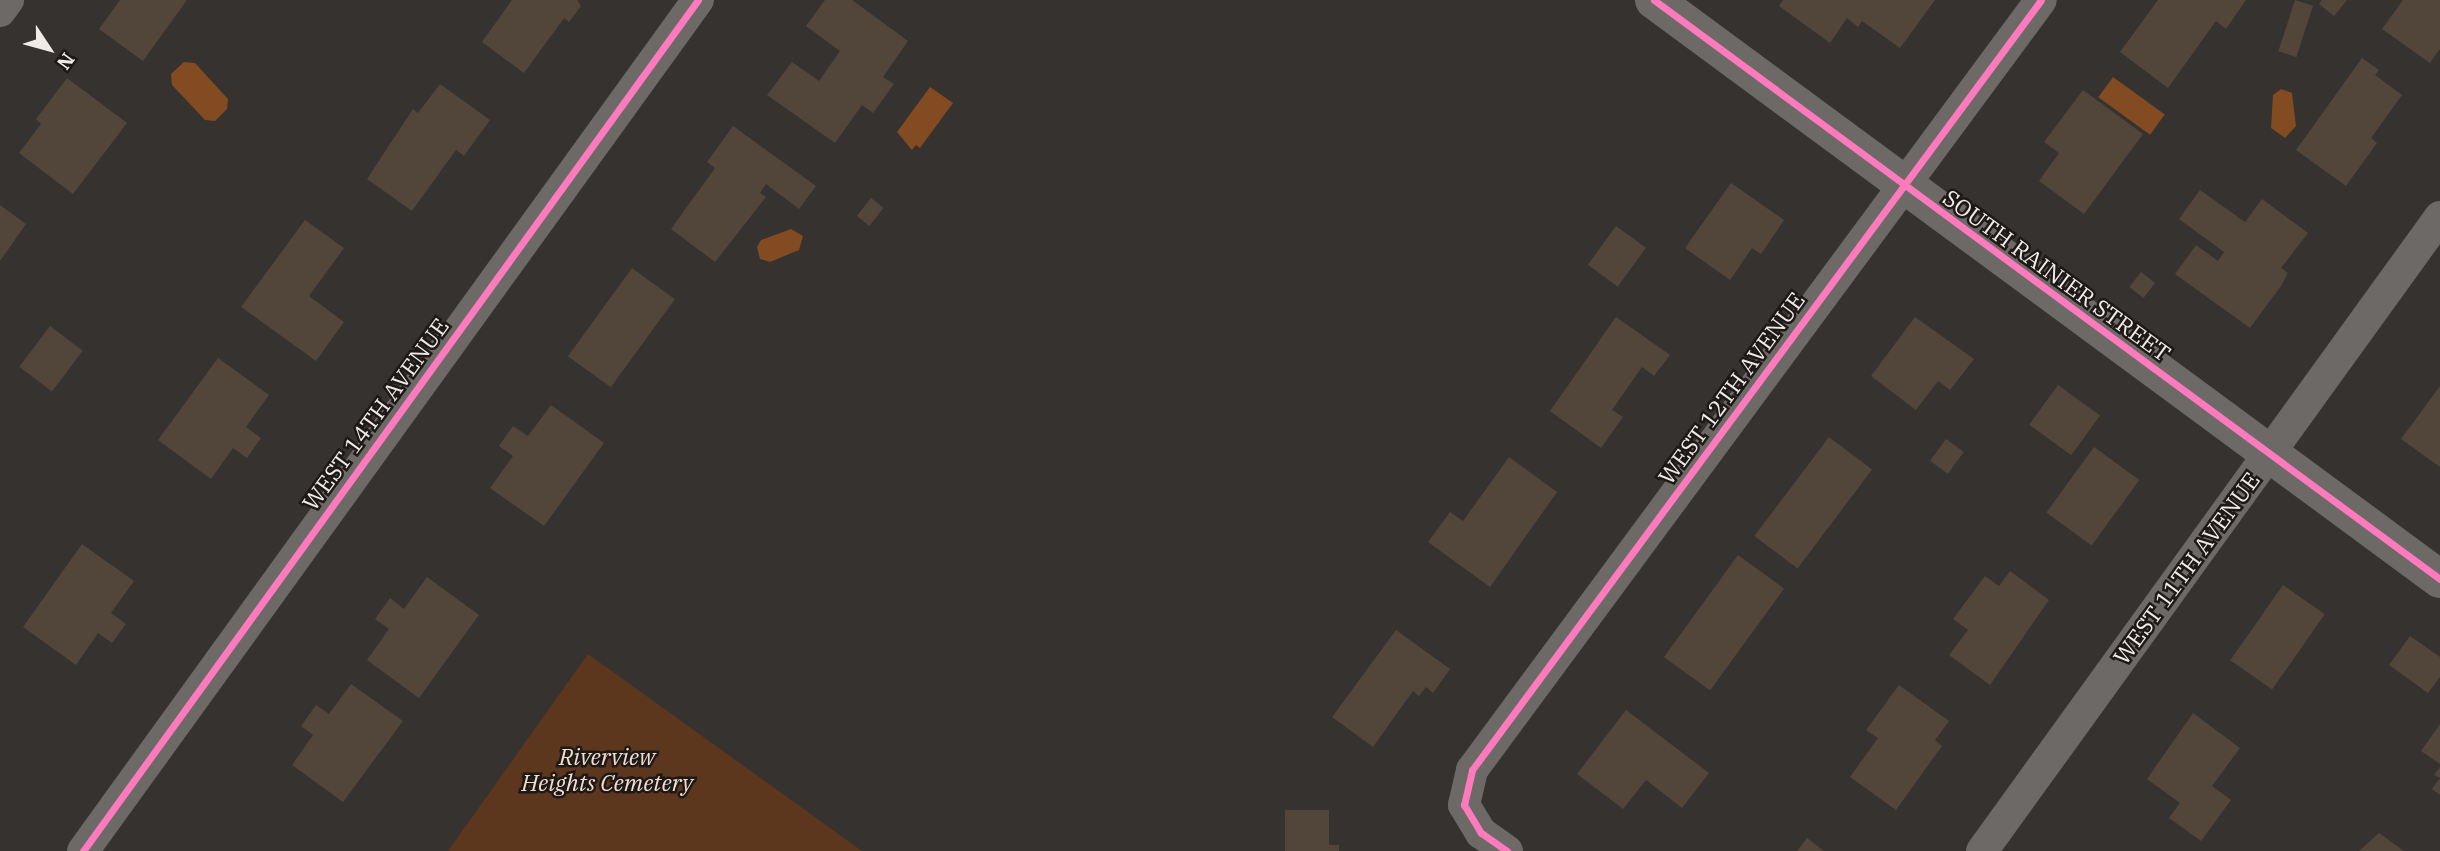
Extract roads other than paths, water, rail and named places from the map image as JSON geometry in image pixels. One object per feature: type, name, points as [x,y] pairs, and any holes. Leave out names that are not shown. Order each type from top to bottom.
[{"type":"street","points":[[0,11],[8,0]]},
{"type":"street","name":"WEST 14TH AVENUE","points":[[83,851],[698,0]]},
{"type":"street","name":"SOUTH RAINIER STREET","points":[[1654,0],[1904,187],[2440,579]]},
{"type":"street","name":"WEST 12TH AVENUE","points":[[1507,851],[1481,833],[1464,805],[1472,770],[2041,0]]},
{"type":"street","name":"WEST 11TH AVENUE","points":[[1982,851],[2440,217]]},
{"type":"park label","name":"Riverview Heights Cemetery","points":[[607,769]]}]
